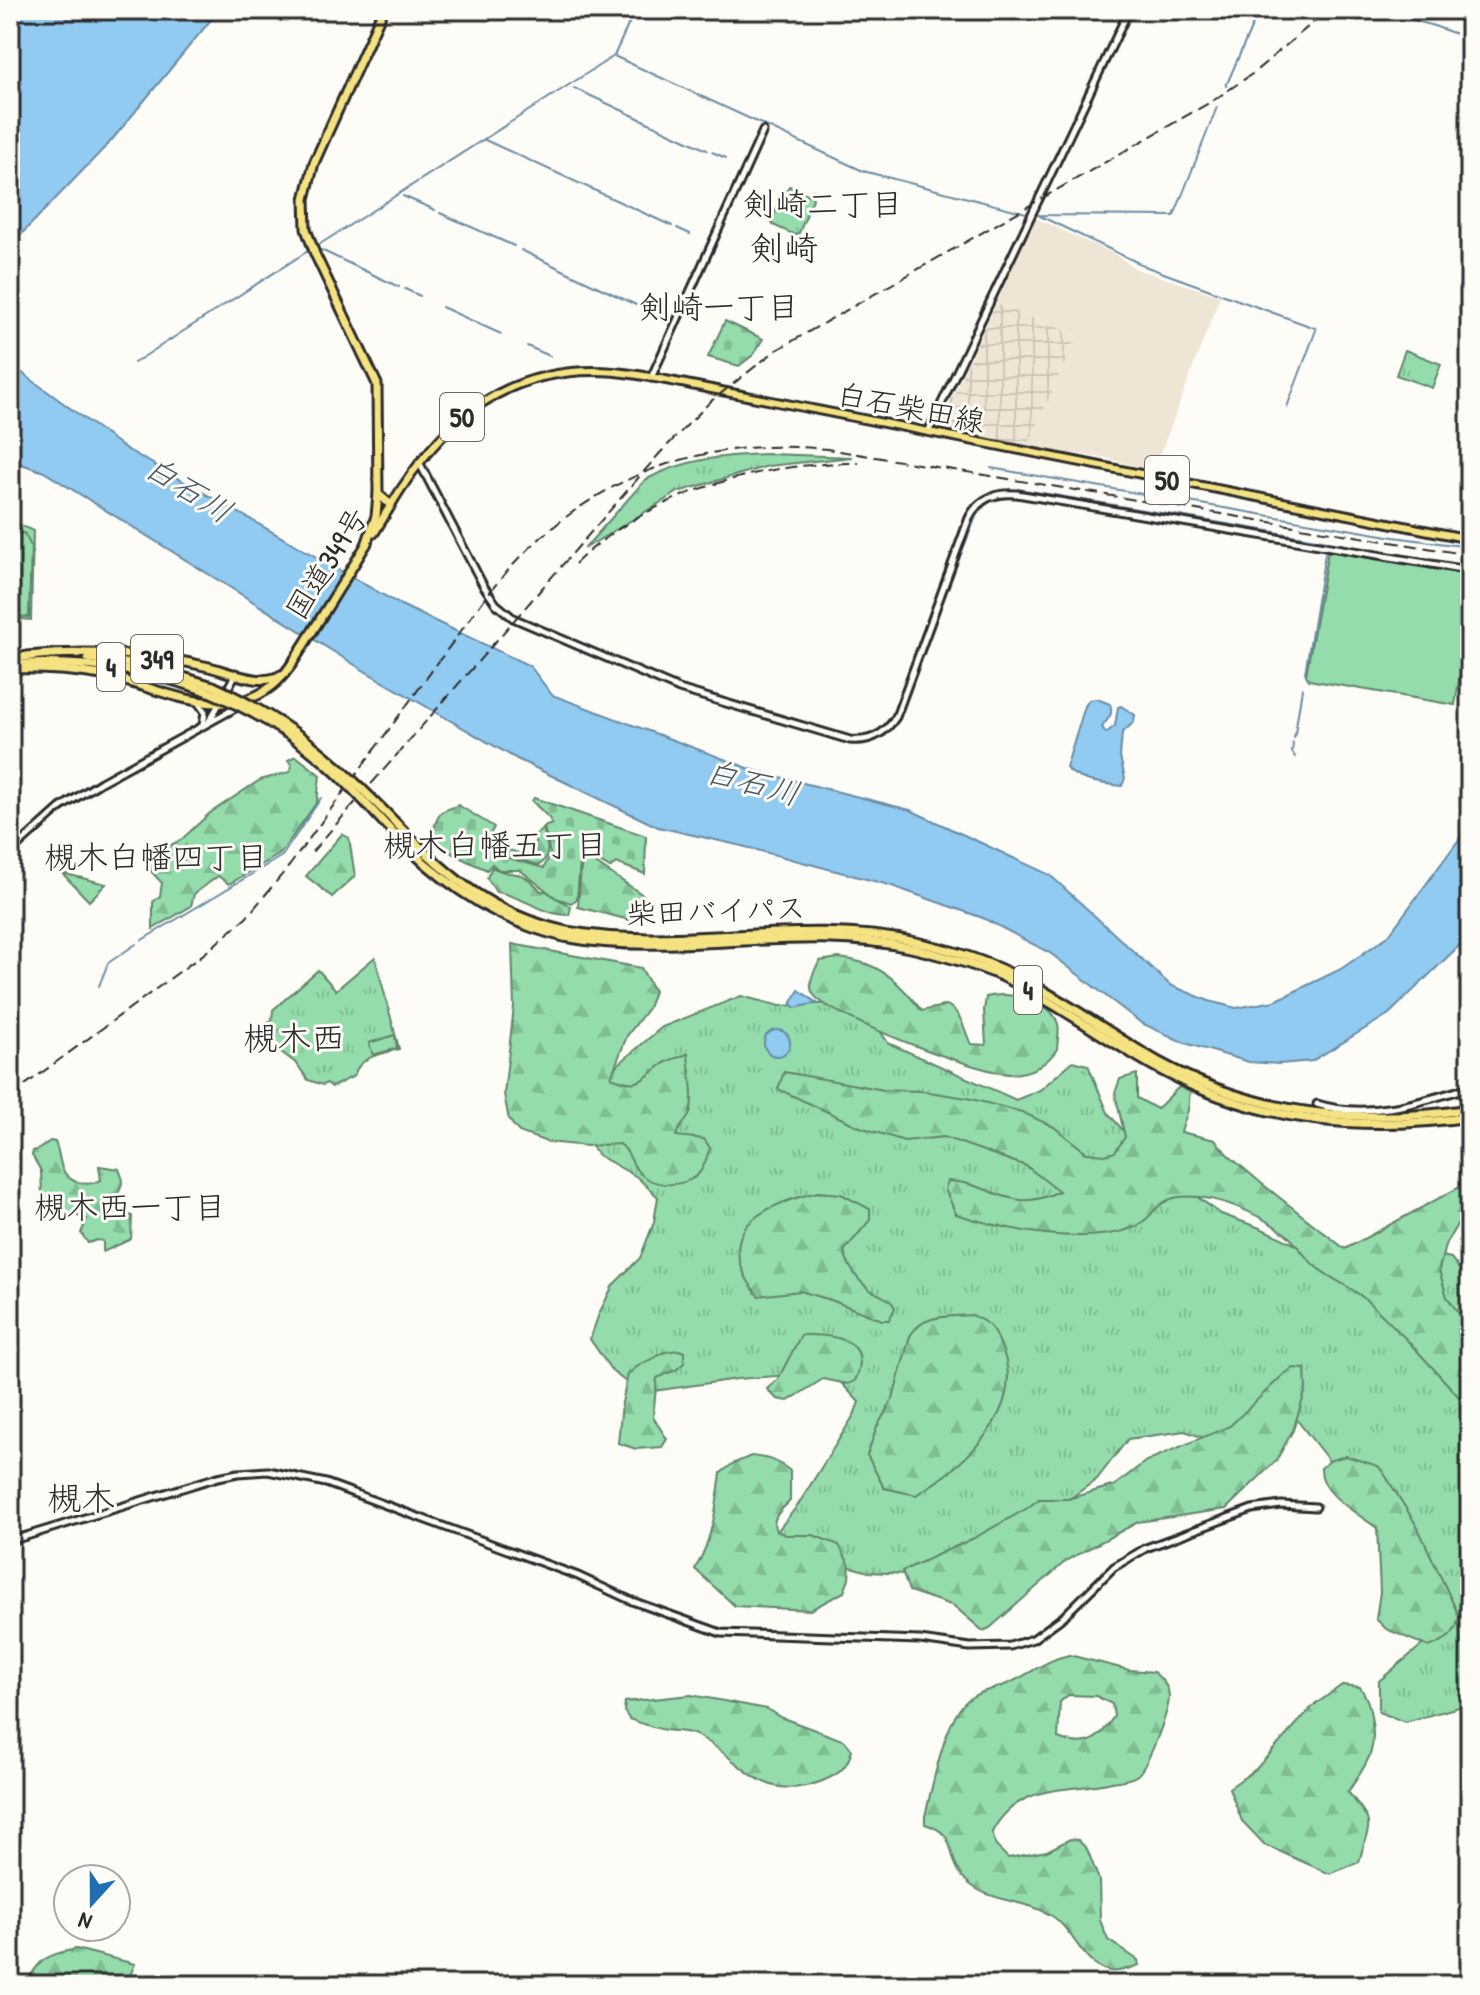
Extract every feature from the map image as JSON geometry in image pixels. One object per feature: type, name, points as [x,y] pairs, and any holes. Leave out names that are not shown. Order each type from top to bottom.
[{"type":"highway","name":"国道349号","points":[[284,673],[391,505],[378,494],[377,384],[313,248],[305,215],[310,174],[383,10]]},
{"type":"highway","name":"349","points":[[366,545],[376,516],[378,494]]},
{"type":"highway","name":"349","points":[[27,656],[62,653],[132,656],[199,664],[264,680],[284,673]]},
{"type":"highway","name":"柴田バイパス","points":[[10,658],[27,656],[124,662],[172,672],[211,689],[261,717],[308,749],[342,778],[405,845],[464,895],[512,921],[565,934],[640,946],[820,939],[910,948],[969,963],[1004,977],[1162,1071],[1241,1105],[1294,1118],[1351,1125],[1400,1125],[1470,1117]]},
{"type":"highway","name":"柴田バイパス","points":[[10,667],[58,662],[111,667],[211,689]]},
{"type":"highway","name":"349","points":[[10,667],[100,675],[197,701],[220,704],[256,696],[273,686],[284,673]]},
{"type":"highway","name":"柴田バイパス","points":[[565,934],[641,940],[818,931],[889,936],[947,950],[1008,972],[1166,1065],[1211,1087],[1251,1101],[1305,1113],[1355,1118],[1427,1116],[1470,1109]]},
{"type":"main road","name":"白石柴田線","points":[[391,505],[419,461],[461,417],[515,386],[557,374],[593,371],[651,378],[1470,539]]},
{"type":"street","points":[[928,432],[1129,10]]},
{"type":"street","points":[[651,378],[763,131]]},
{"type":"street","points":[[419,461],[483,585],[496,604],[513,618],[679,689],[850,740],[872,738],[890,726],[896,717],[969,518],[979,504],[993,495],[1017,494],[1461,569]]},
{"type":"street","points":[[205,725],[236,673]]},
{"type":"street","points":[[10,853],[60,808],[256,696]]},
{"type":"street","points":[[197,701],[205,712],[205,725]]},
{"type":"street","points":[[1317,1104],[1349,1109],[1391,1108],[1470,1087]]},
{"type":"street","points":[[10,1541],[218,1477],[268,1471],[326,1483],[400,1509],[578,1576],[708,1630],[741,1635],[920,1640],[988,1647],[1018,1644],[1040,1635],[1114,1567],[1146,1548],[1252,1509],[1281,1505],[1316,1507]]},
{"type":"shaded area","points":[[1035,218],[1114,254],[1136,269],[1220,296],[1154,471],[1106,458],[1027,448],[1077,335],[996,304]]},
{"type":"shaded area","points":[[996,304],[1077,335],[1027,448],[940,428],[939,425]]},
{"type":"green space","points":[[789,186],[813,199],[799,233],[795,235],[773,225],[771,220]]},
{"type":"green space","points":[[725,321],[763,339],[753,355],[739,366],[708,357]]},
{"type":"green space","points":[[1405,350],[1441,364],[1432,388],[1396,375]]},
{"type":"green space","points":[[769,454],[852,457],[768,466],[678,492],[584,549],[645,480],[674,467],[705,460]]},
{"type":"green space","points":[[10,520],[33,531],[31,620],[10,618]]},
{"type":"green space","points":[[24,533],[31,546],[29,617],[10,616],[10,534]]},
{"type":"green space","points":[[1328,551],[1470,575],[1470,610],[1455,705],[1309,680],[1306,675]]},
{"type":"green space","points":[[296,756],[320,775],[317,802],[280,854],[229,884],[218,876],[194,894],[191,906],[153,929],[153,902],[160,896],[162,883],[147,867],[153,854],[181,840],[210,813],[260,780],[290,772],[292,765],[288,760]]},
{"type":"green space","points":[[534,798],[646,836],[645,874],[616,863],[610,868],[581,851],[577,899],[571,903],[556,898],[520,870],[499,870],[492,864],[487,870],[461,858],[438,841],[435,823],[441,812],[458,805],[494,827],[484,846],[505,857],[544,868],[550,854],[544,827],[552,824],[532,801]]},
{"type":"green space","points":[[543,829],[547,854],[539,865],[508,857],[487,846],[532,856],[535,852],[535,835]]},
{"type":"green space","points":[[342,834],[349,838],[355,876],[332,897],[306,876]]},
{"type":"green space","points":[[582,854],[643,895],[634,921],[578,907]]},
{"type":"green space","points":[[492,867],[527,878],[541,891],[571,907],[569,915],[549,912],[496,892],[487,878]]},
{"type":"green space","points":[[62,873],[106,884],[89,901]]},
{"type":"green space","points":[[512,944],[641,968],[654,991],[648,1008],[627,1036],[611,1077],[629,1082],[640,1081],[666,1062],[688,1054],[691,1106],[689,1116],[676,1136],[704,1139],[710,1148],[702,1169],[694,1178],[678,1184],[659,1183],[637,1170],[620,1144],[587,1146],[547,1142],[519,1132],[509,1120],[504,1094],[514,1007]]},
{"type":"green space","points":[[375,957],[399,1049],[366,1060],[354,1076],[332,1087],[327,1083],[323,1085],[308,1080],[297,1064],[256,1033],[272,1020],[273,1010],[318,970],[336,990]]},
{"type":"green space","points":[[839,958],[877,968],[904,990],[922,1011],[947,1005],[960,1017],[971,1044],[986,1045],[986,997],[1016,996],[1038,1002],[1054,1015],[1058,1024],[1057,1049],[1037,1068],[1011,1074],[970,1065],[876,1030],[847,1017],[814,995],[812,977],[820,961]]},
{"type":"green space","points":[[741,996],[780,1006],[835,1003],[872,1018],[888,1043],[1016,1100],[1040,1090],[1073,1061],[1088,1065],[1108,1113],[1151,1163],[1221,1214],[1318,1255],[1432,1254],[1451,1258],[1470,1283],[1470,1704],[1405,1722],[1379,1712],[1379,1681],[1435,1634],[1365,1507],[1293,1415],[1264,1460],[1185,1431],[1128,1439],[1097,1479],[1049,1514],[923,1575],[869,1572],[767,1544],[798,1505],[859,1402],[831,1372],[737,1379],[640,1393],[612,1371],[590,1339],[613,1285],[640,1258],[654,1222],[658,1197],[637,1177],[598,1155],[573,1119],[586,1092],[662,1027]]},
{"type":"green space","points":[[395,1035],[397,1048],[373,1055],[369,1043]]},
{"type":"green space","points":[[784,1072],[884,1090],[922,1091],[967,1098],[1022,1112],[1054,1127],[1087,1153],[1105,1155],[1115,1152],[1125,1137],[1115,1093],[1120,1079],[1137,1074],[1137,1098],[1157,1109],[1179,1087],[1190,1092],[1181,1132],[1215,1140],[1261,1183],[1345,1249],[1460,1187],[1460,1164],[1470,1164],[1470,1203],[1445,1245],[1439,1270],[1447,1297],[1470,1329],[1470,1409],[1365,1299],[1315,1266],[1286,1234],[1249,1212],[1207,1198],[1179,1197],[1164,1202],[1135,1227],[1093,1236],[1021,1230],[956,1214],[945,1189],[948,1181],[977,1186],[1014,1199],[1042,1198],[1059,1191],[1026,1166],[944,1137],[904,1141],[860,1127],[778,1089]]},
{"type":"green space","points":[[50,1141],[55,1142],[62,1168],[74,1181],[101,1180],[99,1166],[119,1169],[123,1180],[118,1195],[111,1194],[110,1199],[118,1201],[117,1209],[132,1216],[131,1239],[103,1252],[103,1241],[88,1243],[81,1233],[87,1219],[75,1215],[64,1217],[61,1210],[46,1203],[42,1194],[41,1171],[32,1155],[33,1151]]},
{"type":"green space","points":[[818,1192],[841,1194],[870,1209],[870,1220],[844,1251],[860,1281],[893,1304],[895,1308],[889,1320],[800,1291],[758,1296],[744,1273],[738,1254],[740,1238],[748,1225],[777,1205]]},
{"type":"green space","points":[[972,1315],[992,1328],[1003,1351],[1008,1374],[1006,1395],[998,1416],[970,1453],[916,1495],[884,1488],[867,1455],[877,1427],[893,1398],[910,1336],[929,1320]]},
{"type":"green space","points":[[801,1335],[837,1338],[855,1347],[859,1367],[855,1381],[848,1384],[823,1379],[788,1401],[777,1399],[767,1389],[778,1379]]},
{"type":"green space","points":[[665,1352],[684,1352],[684,1363],[657,1378],[653,1417],[667,1439],[662,1447],[636,1449],[618,1443],[628,1374]]},
{"type":"green space","points":[[1293,1368],[1305,1369],[1306,1389],[1293,1430],[1276,1461],[1226,1509],[1138,1522],[1067,1560],[983,1631],[954,1606],[909,1591],[902,1571],[974,1538],[1039,1499],[1068,1499],[1115,1485],[1146,1461],[1230,1426]]},
{"type":"green space","points":[[751,1456],[772,1460],[790,1471],[790,1501],[775,1518],[776,1531],[786,1535],[813,1535],[839,1545],[850,1566],[844,1592],[810,1610],[735,1606],[695,1569],[710,1535],[721,1473],[732,1464]]},
{"type":"green space","points":[[1346,1456],[1378,1466],[1417,1526],[1459,1616],[1453,1633],[1440,1642],[1429,1647],[1386,1629],[1376,1619],[1380,1592],[1377,1528],[1333,1495],[1322,1477],[1321,1468],[1331,1460]]},
{"type":"green space","points":[[1069,1655],[1129,1670],[1154,1672],[1169,1693],[1157,1740],[1136,1776],[1029,1797],[1003,1816],[992,1832],[996,1846],[1008,1858],[1047,1851],[1070,1839],[1078,1840],[1087,1849],[1099,1880],[1100,1920],[1108,1940],[1138,1960],[1139,1965],[1120,1971],[1109,1971],[1092,1962],[1052,1916],[992,1896],[971,1885],[957,1868],[943,1833],[925,1824],[941,1751],[954,1718],[963,1705],[976,1695],[1007,1684]],"holes":[[[1068,1695],[1096,1696],[1112,1704],[1114,1716],[1103,1732],[1085,1742],[1058,1738],[1060,1702]]]},
{"type":"green space","points":[[1342,1685],[1360,1687],[1371,1716],[1372,1748],[1348,1792],[1367,1818],[1368,1830],[1359,1862],[1330,1874],[1265,1845],[1242,1821],[1229,1788],[1256,1769],[1312,1707]]},
{"type":"green space","points":[[691,1695],[767,1709],[780,1717],[845,1741],[852,1750],[850,1757],[837,1774],[820,1782],[782,1787],[754,1777],[700,1737],[642,1724],[629,1719],[624,1711],[625,1702]]},
{"type":"green space","points":[[76,1949],[135,1964],[126,1985],[25,1985],[45,1959]]},
{"type":"water","points":[[10,10],[219,10],[111,141],[10,246]]},
{"type":"water","name":"白石川","points":[[10,364],[123,447],[401,605],[530,666],[552,695],[756,771],[910,810],[1050,875],[1170,985],[1209,1001],[1236,1008],[1275,1001],[1341,969],[1388,936],[1460,838],[1470,818],[1470,935],[1389,1014],[1312,1061],[1279,1064],[1249,1062],[1185,1043],[1141,1023],[1050,953],[983,918],[889,885],[658,827],[517,759],[363,670],[44,472],[10,460]]},
{"type":"water","points":[[1097,699],[1110,704],[1110,716],[1102,727],[1106,733],[1115,726],[1118,707],[1135,715],[1134,722],[1122,733],[1120,757],[1125,778],[1122,786],[1085,779],[1066,768],[1085,706],[1089,700]]},
{"type":"water","points":[[799,990],[817,1003],[795,1008],[791,1004]]},
{"type":"water","points":[[777,1030],[786,1034],[790,1043],[786,1052],[777,1056],[768,1052],[764,1043],[768,1034]]},
{"type":"waterway","points":[[317,246],[614,56],[635,10]]},
{"type":"waterway","points":[[1226,86],[1259,10]]},
{"type":"waterway","points":[[1378,10],[1470,39]]},
{"type":"waterway","points":[[614,56],[863,171],[1034,215],[1174,216],[1217,107]]},
{"type":"waterway","points":[[574,88],[707,150]]},
{"type":"waterway","points":[[485,140],[672,226]]},
{"type":"waterway","points":[[712,152],[726,158]]},
{"type":"waterway","points":[[403,196],[435,210]]},
{"type":"waterway","points":[[440,213],[514,246]]},
{"type":"waterway","points":[[1040,216],[1147,267],[1315,328],[1287,407]]},
{"type":"waterway","points":[[677,228],[690,234]]},
{"type":"waterway","points":[[134,363],[311,249]]},
{"type":"waterway","points":[[321,250],[399,287]]},
{"type":"waterway","points":[[521,250],[636,305]]},
{"type":"waterway","points":[[405,289],[420,296]]},
{"type":"waterway","points":[[442,307],[501,334]]},
{"type":"waterway","points":[[527,346],[550,356]]},
{"type":"waterway","points":[[991,468],[1469,547]]},
{"type":"waterway","points":[[1018,489],[1328,541]]},
{"type":"waterway","points":[[932,626],[978,512],[990,501],[1012,497]]},
{"type":"waterway","points":[[1305,673],[1325,554],[1327,550],[1358,555]]},
{"type":"waterway","points":[[900,713],[927,646]]},
{"type":"waterway","points":[[1296,727],[1302,688]]},
{"type":"waterway","points":[[1294,738],[1296,728]]},
{"type":"waterway","points":[[1293,743],[1295,757]]},
{"type":"waterway","points":[[142,940],[282,856],[321,798]]},
{"type":"waterway","points":[[99,986],[108,963],[136,944]]},
{"type":"railway","points":[[312,852],[660,453],[710,402],[775,351],[1214,100],[1252,74],[1328,10]]},
{"type":"railway","points":[[10,1096],[205,953],[246,918],[290,865],[485,598],[519,559],[555,526],[594,498],[635,476],[679,460],[726,451],[775,447],[827,449],[1470,555]]},
{"type":"railway","points":[[575,564],[636,519],[706,487],[782,469],[858,463]]},
{"type":"district","name":"剣崎二丁目","points":[[823,203]]},
{"type":"district","name":"剣崎","points":[[784,248]]},
{"type":"district","name":"剣崎一丁目","points":[[719,306]]},
{"type":"district","name":"槻木白幡五丁目","points":[[495,844]]},
{"type":"district","name":"槻木白幡四丁目","points":[[156,856]]},
{"type":"district","name":"槻木西","points":[[294,1038]]},
{"type":"district","name":"槻木西一丁目","points":[[130,1206]]},
{"type":"district","name":"槻木","points":[[81,1498]]}]
